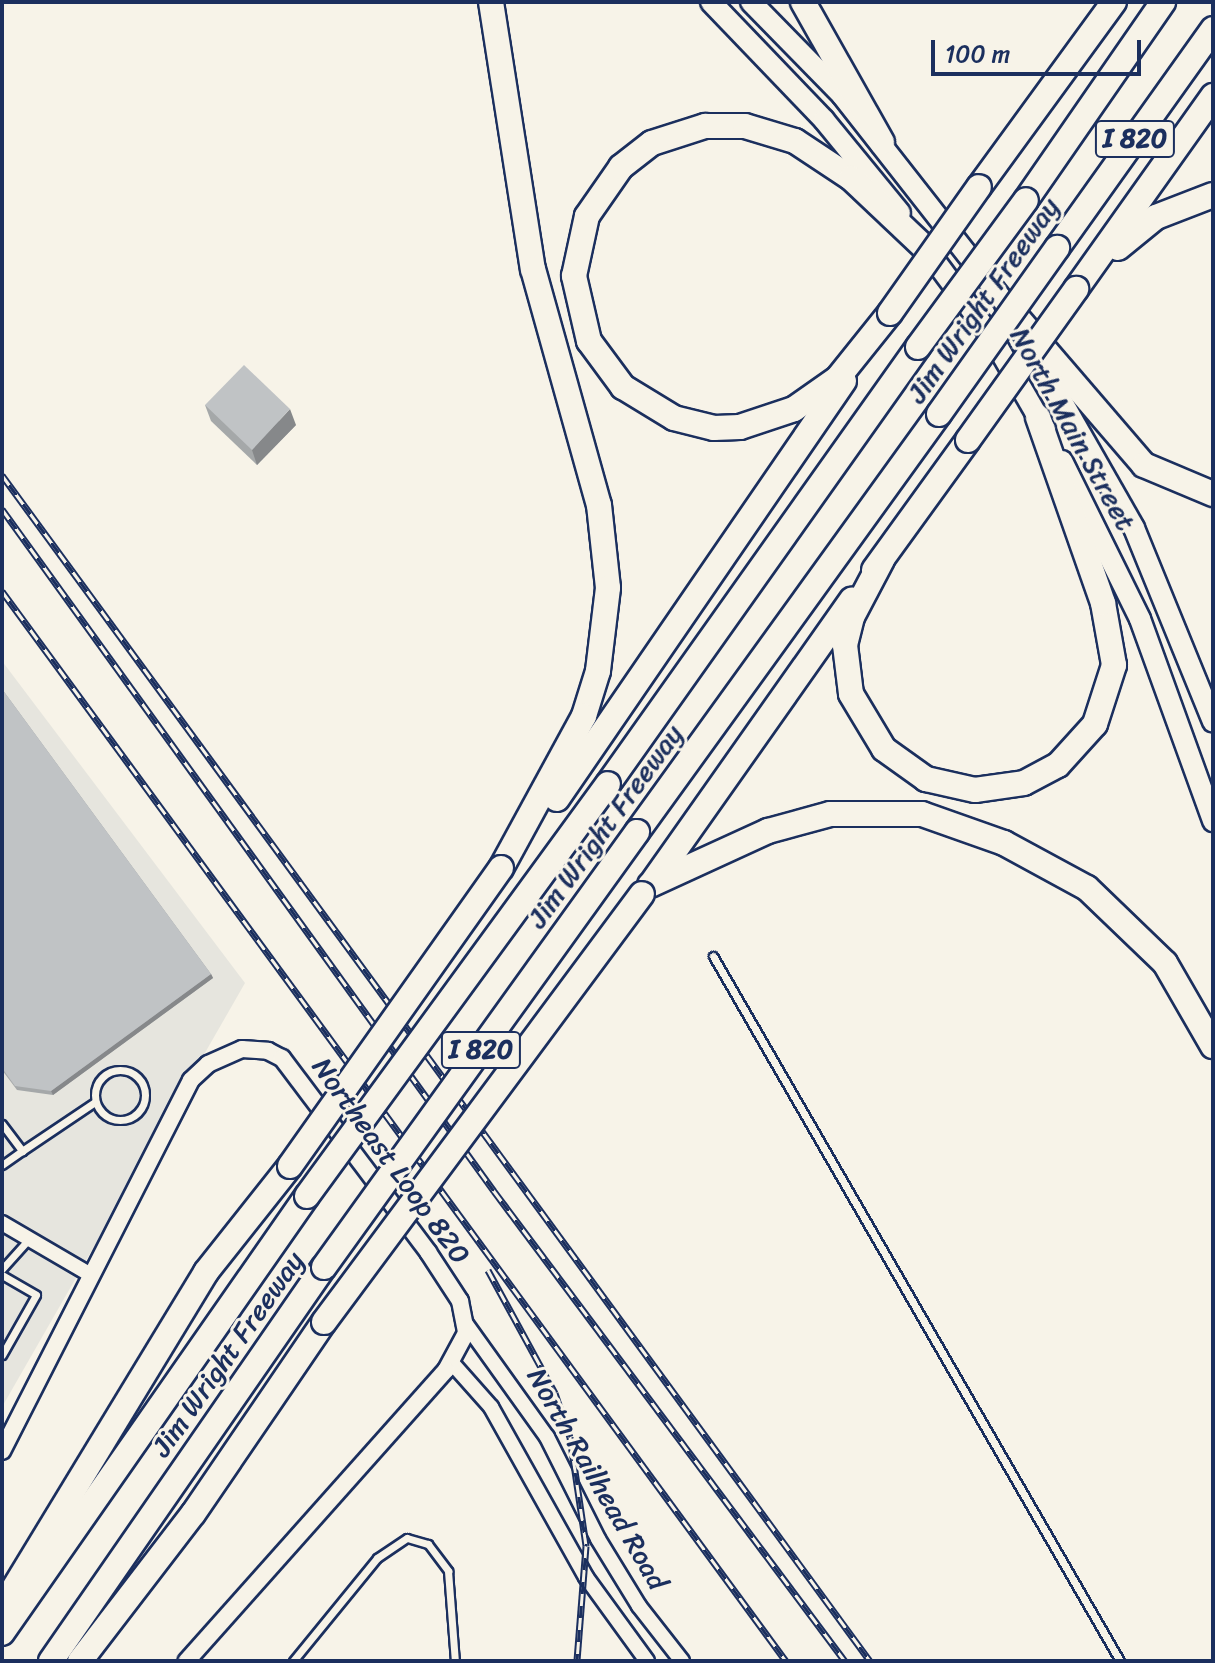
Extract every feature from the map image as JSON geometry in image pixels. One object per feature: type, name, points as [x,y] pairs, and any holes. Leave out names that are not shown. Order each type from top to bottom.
[{"type":"highway","points":[[491,2],[533,269],[599,505],[607,552],[606,622],[584,716],[501,868]]},
{"type":"highway","points":[[803,2],[882,142]]},
{"type":"highway","points":[[1025,128],[1064,63],[1091,2]]},
{"type":"highway","points":[[2,1608],[206,1272],[290,1166],[501,868],[603,736],[890,313],[1114,2]]},
{"type":"highway","name":"Jim Wright Freeway","points":[[2,1633],[307,1196],[608,784],[1026,200],[1163,2]]},
{"type":"highway","name":"Jim Wright Freeway","points":[[51,1661],[324,1267],[1213,29]]},
{"type":"highway","points":[[80,1661],[193,1514],[324,1322],[646,889],[1213,96]]},
{"type":"highway","points":[[890,313],[838,378],[794,409],[740,427],[714,428],[674,418],[623,387],[589,341],[574,276],[587,216],[621,167],[652,143],[705,126],[745,126],[795,141],[851,178],[926,249]]},
{"type":"highway","points":[[1076,289],[1156,217],[1213,195]]},
{"type":"highway","points":[[1008,307],[1136,457],[1165,478],[1213,494]]},
{"type":"highway","points":[[882,560],[852,617],[845,645],[851,694],[884,749],[926,779],[975,790],[1024,783],[1058,765],[1095,724],[1114,665],[1103,603],[1038,417]]},
{"type":"highway","points":[[646,889],[768,831],[830,814],[922,814],[1004,843],[1087,888],[1165,963],[1213,1046]]},
{"type":"main road","name":"North Main Street","points":[[711,2],[824,120],[993,339],[1038,417],[1140,619],[1213,821]]},
{"type":"main road","name":"North Main Street","points":[[751,2],[882,142],[1008,307],[1134,528],[1213,722]]},
{"type":"street","name":"Northeast Loop 820","points":[[2,1451],[191,1080],[225,1055],[242,1049],[268,1051],[296,1073],[428,1252],[460,1301],[466,1324]]},
{"type":"street","points":[[2,1223],[91,1275]]},
{"type":"street","points":[[187,1661],[452,1363],[461,1351],[466,1324]]},
{"type":"street","name":"North Railhead Road","points":[[466,1324],[547,1437],[598,1539],[639,1606],[682,1661]]},
{"type":"street","name":"North Railhead Road","points":[[452,1363],[491,1407],[573,1553],[647,1661]]},
{"type":"street","points":[[573,1553],[598,1539]]},
{"type":"lane","points":[[713,956],[1120,1661]]},
{"type":"lane","points":[[2,1165],[95,1102],[100,1079],[113,1070],[136,1075],[145,1090],[142,1107],[121,1120],[105,1115],[95,1102]]},
{"type":"lane","points":[[2,1124],[22,1151]]},
{"type":"lane","points":[[2,1355],[36,1295],[2,1272],[29,1239]]},
{"type":"lane","points":[[293,1661],[377,1558],[407,1538],[428,1544],[448,1571],[455,1661]]},
{"type":"shaded area","points":[[2,661],[245,983],[2,1407]]},
{"type":"building","points":[[244,365],[290,409],[252,450],[205,405]]},
{"type":"building","points":[[2,689],[211,974],[51,1091],[15,1086],[2,1068]]},
{"type":"railway","points":[[2,475],[870,1661]]},
{"type":"railway","points":[[2,509],[494,1191],[845,1661]]},
{"type":"railway","points":[[2,591],[786,1661]]},
{"type":"railway","points":[[488,1270],[555,1393],[570,1437],[586,1546],[577,1661]]}]
